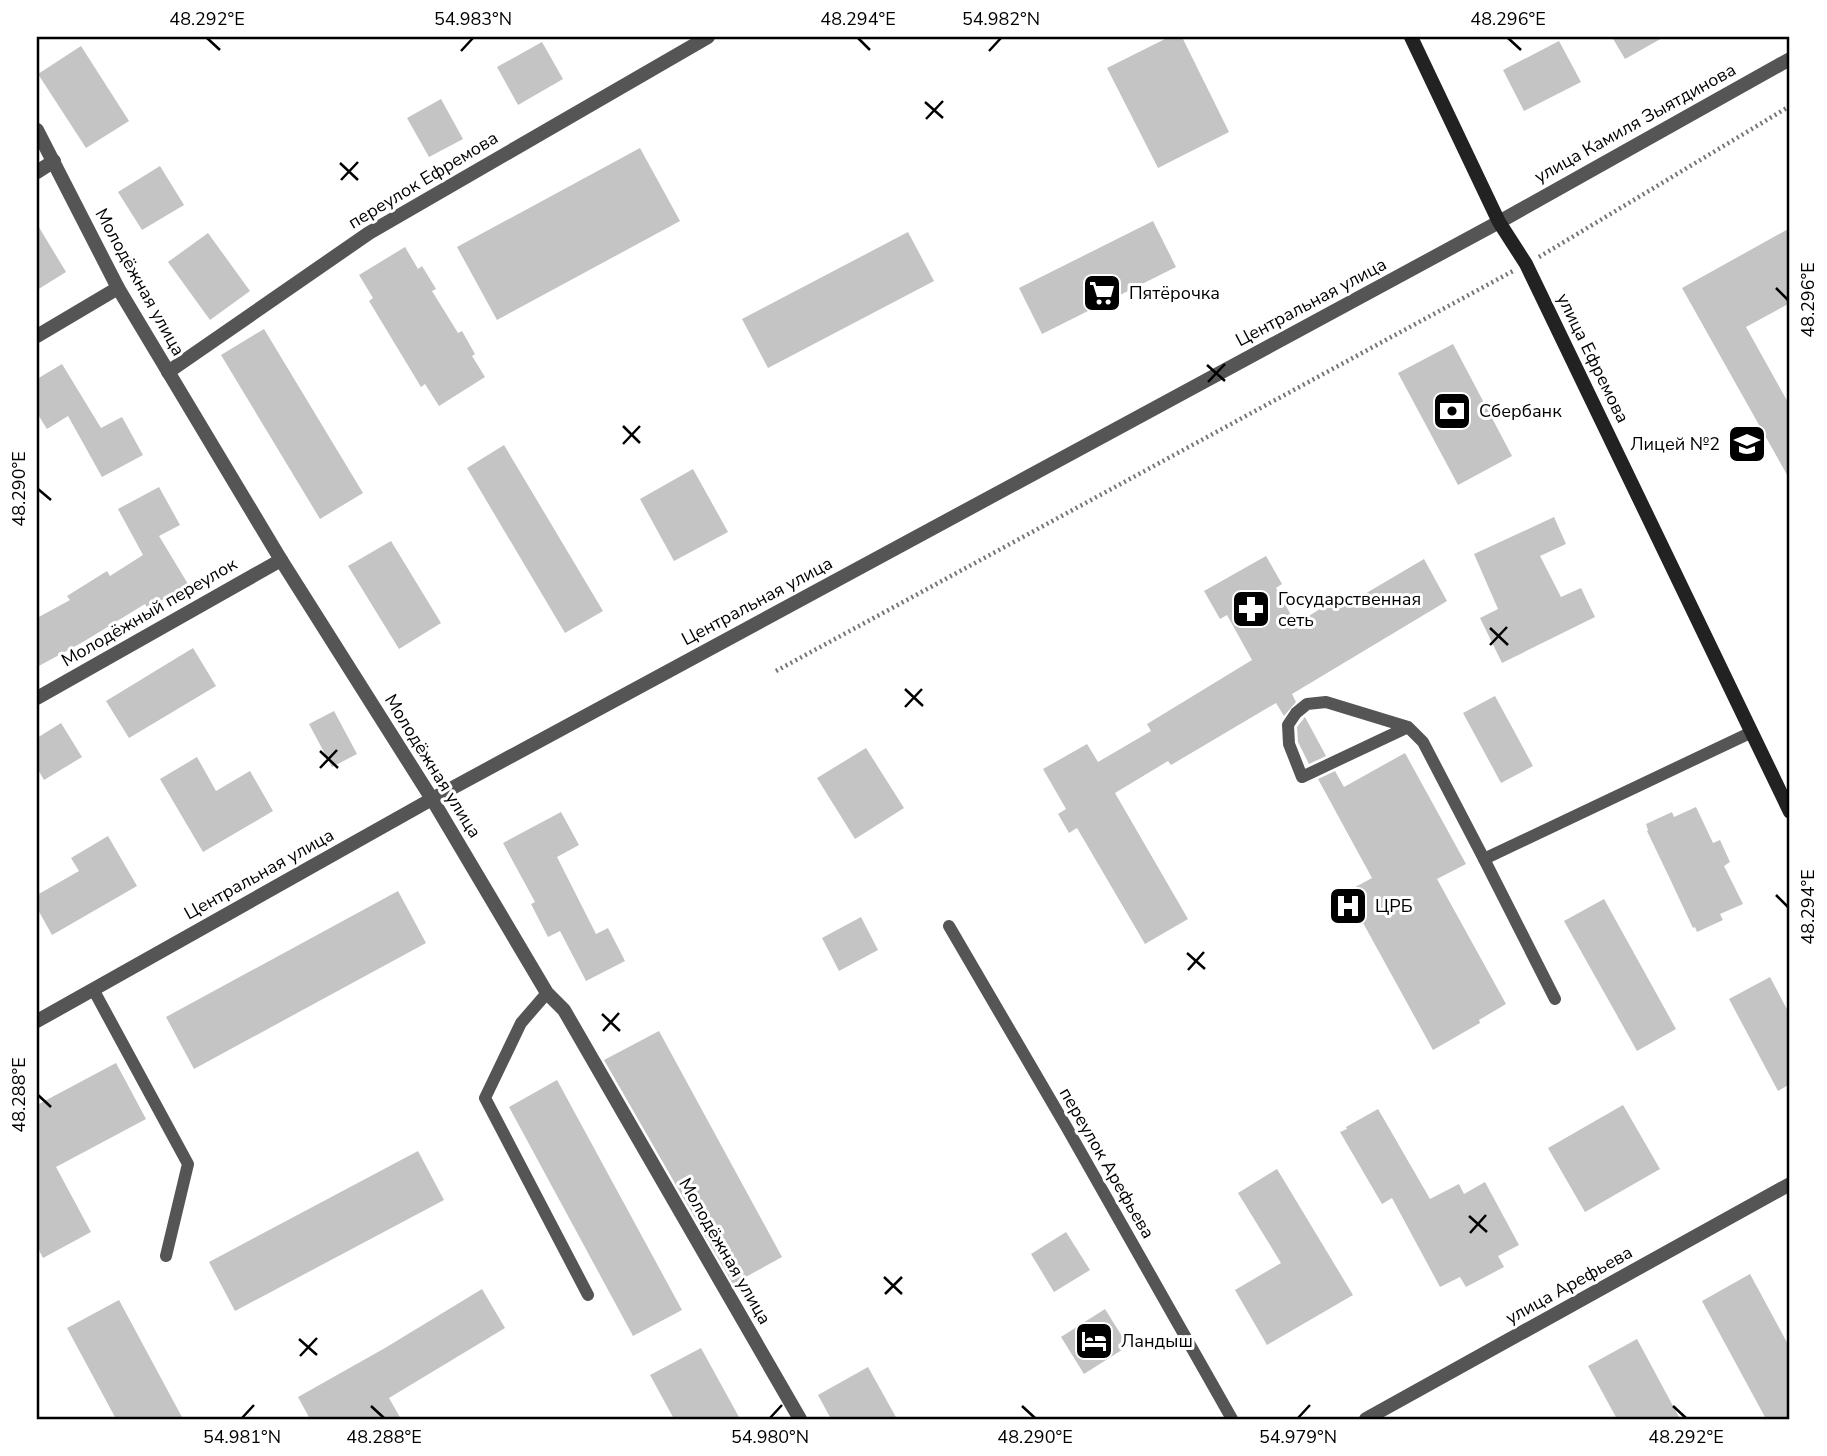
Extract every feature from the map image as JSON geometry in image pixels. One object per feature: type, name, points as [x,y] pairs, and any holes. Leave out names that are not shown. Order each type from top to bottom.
[{"type":"street","name":"переулок Ефремова","points":[[168,372],[369,233],[708,37]]},
{"type":"street","name":"улица Ефремова","points":[[1411,37],[1499,222],[1527,264],[1790,812]]},
{"type":"street","name":"улица Камиля Зыятдинова","points":[[1499,222],[1790,59]]},
{"type":"street","name":"Молодёжная улица","points":[[37,130],[118,288],[281,560],[432,799],[547,993],[564,1010],[800,1419]]},
{"type":"street","points":[[37,172],[54,162]]},
{"type":"street","name":"Центральная улица","points":[[37,1021],[432,799],[1499,222]]},
{"type":"street","points":[[37,336],[118,288]]},
{"type":"street","name":"Молодёжный переулок","points":[[37,698],[281,560]]},
{"type":"street","name":"улица Арефьева","points":[[1366,1419],[1790,1184]]},
{"type":"lane","points":[[1408,727],[1302,777],[1289,744],[1288,725],[1296,712],[1307,704],[1326,702],[1408,727],[1423,742],[1555,999]]},
{"type":"lane","points":[[1484,859],[1752,732]]},
{"type":"lane","name":"переулок Арефьева","points":[[949,926],[1232,1419]]},
{"type":"lane","points":[[93,989],[188,1164],[166,1256]]},
{"type":"lane","points":[[547,993],[522,1023],[485,1098],[589,1295]]},
{"type":"path","points":[[776,671],[1527,264],[1790,106]]},
{"type":"building","points":[[1169,37],[1182,37],[1229,132],[1158,168],[1107,68]]},
{"type":"building","points":[[1612,37],[1664,37],[1625,59]]},
{"type":"building","points":[[1559,41],[1581,82],[1524,111],[1503,70]]},
{"type":"building","points":[[542,42],[563,79],[518,105],[497,67]]},
{"type":"building","points":[[81,46],[129,121],[86,148],[38,74]]},
{"type":"building","points":[[441,99],[463,139],[429,157],[407,118]]},
{"type":"building","points":[[640,148],[680,221],[497,320],[457,247]]},
{"type":"building","points":[[160,166],[184,205],[142,230],[118,192]]},
{"type":"building","points":[[1153,221],[1176,267],[1042,334],[1019,288]]},
{"type":"building","points":[[37,224],[66,272],[37,290]]},
{"type":"building","points":[[1790,228],[1790,303],[1746,327],[1790,406],[1790,480],[1682,288]]},
{"type":"building","points":[[908,232],[934,281],[768,368],[742,319]]},
{"type":"building","points":[[208,233],[250,291],[210,320],[168,262]]},
{"type":"building","points":[[405,247],[418,269],[422,266],[436,289],[432,291],[458,333],[462,331],[475,354],[472,356],[485,377],[439,406],[425,384],[421,387],[369,301],[373,298],[359,275]]},
{"type":"building","points":[[264,329],[363,493],[320,519],[221,355]]},
{"type":"building","points":[[1453,344],[1512,456],[1458,485],[1398,373]]},
{"type":"building","points":[[62,364],[101,428],[122,417],[143,455],[102,477],[68,416],[47,429],[37,413],[37,379]]},
{"type":"building","points":[[504,445],[603,611],[565,633],[467,468]]},
{"type":"building","points":[[693,469],[728,532],[674,561],[640,499]]},
{"type":"building","points":[[159,487],[180,525],[159,536],[188,584],[148,609],[145,604],[37,667],[37,618],[70,600],[67,596],[107,571],[110,576],[143,555],[118,509]]},
{"type":"building","points":[[1554,517],[1566,544],[1540,556],[1561,597],[1581,588],[1595,617],[1502,663],[1480,618],[1498,609],[1474,554]]},
{"type":"building","points":[[391,541],[441,623],[399,649],[348,566]]},
{"type":"building","points":[[1266,556],[1282,584],[1276,588],[1296,624],[1336,599],[1341,608],[1424,559],[1447,601],[1292,694],[1296,702],[1284,716],[1276,703],[1171,765],[1168,761],[1115,793],[1188,919],[1145,944],[1077,828],[1069,833],[1058,814],[1066,809],[1043,769],[1087,744],[1098,762],[1151,731],[1147,724],[1252,660],[1227,615],[1220,619],[1204,591]]},
{"type":"building","points":[[193,648],[216,686],[129,738],[106,701]]},
{"type":"building","points":[[1495,696],[1533,766],[1501,783],[1463,713]]},
{"type":"building","points":[[334,711],[357,754],[332,767],[309,724]]},
{"type":"building","points":[[1305,717],[1326,756],[1309,764],[1298,742],[1297,727]]},
{"type":"building","points":[[61,723],[82,757],[44,780],[37,768],[37,738]]},
{"type":"building","points":[[866,748],[904,808],[855,839],[817,778]]},
{"type":"building","points":[[1405,753],[1466,864],[1437,879],[1506,1004],[1479,1020],[1480,1023],[1433,1050],[1346,892],[1372,878],[1318,779],[1335,771],[1344,787]]},
{"type":"building","points":[[197,757],[216,791],[250,771],[273,811],[203,852],[160,779]]},
{"type":"building","points":[[1696,807],[1713,843],[1720,840],[1730,862],[1724,866],[1743,904],[1720,914],[1723,920],[1697,932],[1646,824],[1672,812],[1674,817]]},
{"type":"building","points":[[561,812],[579,845],[557,857],[596,934],[608,928],[625,961],[586,981],[560,931],[548,937],[531,904],[535,902],[503,843]]},
{"type":"building","points":[[108,836],[137,886],[52,935],[37,908],[37,895],[79,871],[71,858]]},
{"type":"building","points":[[398,891],[426,943],[194,1069],[166,1017]]},
{"type":"building","points":[[1604,899],[1676,1029],[1637,1051],[1564,921]]},
{"type":"building","points":[[861,917],[878,950],[839,971],[822,938]]},
{"type":"building","points":[[1770,977],[1790,1015],[1790,1084],[1778,1091],[1729,999]]},
{"type":"building","points":[[659,1031],[782,1257],[733,1284],[604,1060]]},
{"type":"building","points":[[116,1063],[146,1119],[56,1167],[91,1232],[43,1258],[37,1246],[37,1105]]},
{"type":"building","points":[[557,1080],[682,1310],[633,1336],[509,1107]]},
{"type":"building","points":[[1623,1105],[1660,1169],[1585,1212],[1548,1148]]},
{"type":"building","points":[[1378,1109],[1430,1199],[1459,1184],[1464,1194],[1485,1182],[1519,1245],[1498,1256],[1504,1267],[1466,1287],[1460,1277],[1440,1287],[1392,1198],[1382,1204],[1340,1132]]},
{"type":"building","points":[[418,1151],[444,1200],[235,1311],[209,1262]]},
{"type":"building","points":[[1277,1169],[1353,1295],[1267,1345],[1235,1290],[1281,1263],[1238,1193]]},
{"type":"building","points":[[1066,1232],[1090,1270],[1054,1292],[1031,1254]]},
{"type":"building","points":[[1750,1274],[1790,1348],[1790,1419],[1766,1419],[1702,1301]]},
{"type":"building","points":[[482,1289],[505,1328],[389,1398],[401,1419],[310,1419],[298,1397]]},
{"type":"building","points":[[119,1300],[183,1419],[116,1419],[67,1328]]},
{"type":"building","name":"Ландыш","points":[[1105,1309],[1128,1346],[1084,1374],[1061,1337]]},
{"type":"building","points":[[1637,1339],[1680,1419],[1617,1419],[1588,1366]]},
{"type":"building","points":[[701,1348],[740,1419],[674,1419],[650,1375]]},
{"type":"building","points":[[868,1367],[897,1419],[831,1419],[818,1395]]},
{"type":"place","name":"Пятёрочка","points":[[1102,293]]},
{"type":"place","name":"Сбербанк","points":[[1452,411]]},
{"type":"place","name":"Лицей №2","points":[[1747,444]]},
{"type":"place","name":"Государственная сеть","points":[[1251,609]]},
{"type":"place","name":"ЦРБ","points":[[1348,906]]},
{"type":"place","name":"Ландыш","points":[[1094,1341]]}]
